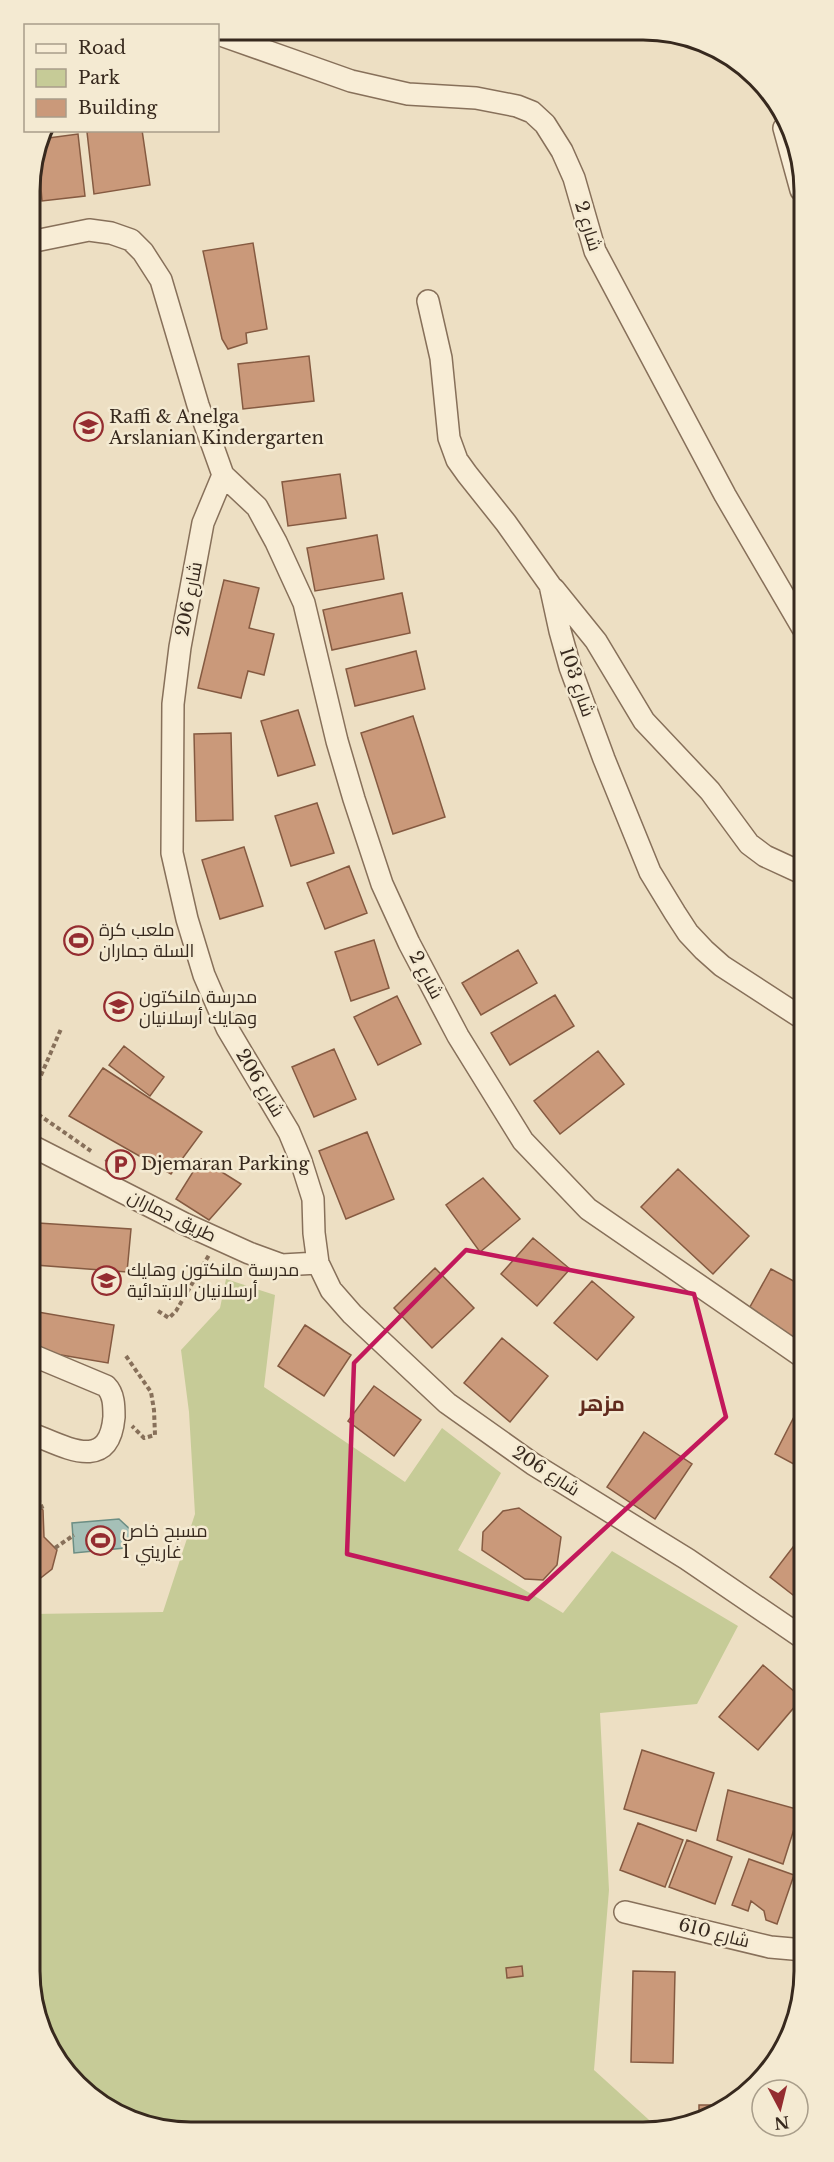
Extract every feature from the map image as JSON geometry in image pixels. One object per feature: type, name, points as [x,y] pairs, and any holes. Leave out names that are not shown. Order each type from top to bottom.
[{"type":"street","name":"شارع 2","points":[[235,40],[351,81],[408,94],[476,98],[517,106],[532,112],[545,124],[562,151],[574,178],[595,252],[724,495],[794,613]]},
{"type":"street","points":[[41,240],[89,230],[111,233],[131,240],[144,252],[161,280],[198,405],[223,475]]},
{"type":"street","name":"شارع 103","points":[[428,302],[441,358],[449,438],[457,460],[506,522],[550,585],[570,667],[650,872],[688,933],[704,950],[722,966],[794,1013]]},
{"type":"street","name":"شارع 2","points":[[223,475],[257,507],[304,603],[337,741],[354,799],[382,884],[404,933],[458,1036],[523,1141],[588,1209],[793,1350]]},
{"type":"street","name":"شارع 206","points":[[223,475],[203,523],[172,704],[172,853],[187,919],[204,975],[227,1028],[272,1101],[289,1132],[301,1161],[313,1199],[318,1263],[332,1290],[352,1314],[447,1403],[533,1464],[687,1559],[793,1631]]},
{"type":"street","points":[[550,585],[596,641],[644,721],[710,791],[749,844],[765,856],[794,869]]},
{"type":"street","name":"طريق جماران","points":[[40,1150],[249,1253],[282,1264],[318,1263]]},
{"type":"street","points":[[40,1358],[106,1386],[112,1397],[114,1415],[108,1438],[97,1451],[84,1452],[66,1449],[40,1438]]},
{"type":"street","name":"شارع 610","points":[[625,1912],[770,1947],[793,1949]]},
{"type":"path","points":[[40,1076],[61,1029]]},
{"type":"path","points":[[40,1116],[106,1161]]},
{"type":"path","points":[[158,1311],[169,1318],[176,1311],[219,1239]]},
{"type":"path","points":[[114,1415],[144,1438],[155,1435],[151,1392],[126,1356]]},
{"type":"path","points":[[40,1504],[43,1510]]},
{"type":"path","points":[[55,1548],[74,1535]]},
{"type":"highlighted area","points":[[466,1250],[694,1294],[726,1417],[528,1599],[347,1554],[354,1363]]},
{"type":"green space","points":[[226,1279],[275,1295],[264,1387],[405,1482],[442,1428],[501,1473],[458,1550],[563,1613],[612,1551],[738,1626],[697,1704],[600,1713],[609,1890],[594,2070],[650,2121],[191,2122],[162,2119],[124,2106],[92,2084],[72,2063],[52,2029],[42,1991],[40,1971],[40,1614],[163,1612],[195,1514],[189,1412],[181,1350],[220,1308]]},
{"type":"water","name":"مسبح خاص غاريني 1","points":[[119,1519],[133,1532],[125,1548],[74,1553],[72,1523]]},
{"type":"building","points":[[87,132],[142,132],[150,185],[94,194]]},
{"type":"building","points":[[78,134],[85,196],[42,201],[42,171],[51,138]]},
{"type":"building","points":[[253,243],[267,329],[246,333],[247,343],[228,349],[222,339],[203,251]]},
{"type":"building","points":[[309,356],[314,401],[243,409],[238,364]]},
{"type":"building","points":[[340,474],[346,518],[288,526],[282,482]]},
{"type":"building","points":[[377,535],[384,579],[315,591],[307,548]]},
{"type":"building","points":[[224,580],[259,588],[249,628],[274,634],[264,675],[248,671],[241,698],[198,688]]},
{"type":"building","points":[[402,593],[410,633],[332,650],[323,610]]},
{"type":"building","points":[[416,651],[425,689],[355,706],[346,669]]},
{"type":"building","points":[[298,710],[315,765],[278,776],[261,721]]},
{"type":"building","points":[[413,716],[445,817],[393,834],[361,733]]},
{"type":"building","points":[[231,733],[233,820],[196,821],[194,734]]},
{"type":"building","points":[[317,803],[334,853],[291,866],[275,816]]},
{"type":"building","points":[[244,847],[263,906],[220,919],[202,860]]},
{"type":"building","points":[[349,866],[367,913],[325,929],[307,883]]},
{"type":"building","points":[[374,940],[389,988],[351,1001],[335,952]]},
{"type":"building","points":[[518,950],[537,983],[481,1015],[462,983]]},
{"type":"building","points":[[555,995],[574,1026],[510,1065],[491,1033]]},
{"type":"building","points":[[397,996],[421,1044],[378,1065],[354,1017]]},
{"type":"building","points":[[124,1046],[164,1077],[150,1096],[109,1065]]},
{"type":"building","points":[[334,1049],[356,1099],[314,1117],[292,1067]]},
{"type":"building","points":[[598,1051],[624,1084],[560,1134],[534,1101]]},
{"type":"building","points":[[103,1068],[202,1132],[171,1174],[69,1116]]},
{"type":"building","points":[[367,1132],[394,1199],[346,1219],[319,1151]]},
{"type":"building","points":[[201,1159],[241,1184],[209,1220],[176,1199]]},
{"type":"building","points":[[678,1169],[749,1236],[713,1274],[641,1207]]},
{"type":"building","points":[[483,1178],[520,1219],[480,1252],[446,1205]]},
{"type":"building","points":[[40,1223],[131,1229],[127,1272],[40,1265]]},
{"type":"building","points":[[533,1238],[570,1269],[537,1306],[501,1274]]},
{"type":"building","points":[[435,1268],[474,1308],[432,1348],[394,1308]]},
{"type":"building","points":[[771,1269],[793,1281],[793,1341],[746,1314]]},
{"type":"building","points":[[592,1281],[634,1317],[597,1360],[554,1323]]},
{"type":"building","points":[[40,1312],[114,1325],[108,1363],[40,1351]]},
{"type":"building","points":[[305,1325],[351,1355],[324,1396],[278,1366]]},
{"type":"building","points":[[502,1338],[548,1376],[510,1422],[464,1383]]},
{"type":"building","points":[[374,1386],[421,1420],[394,1456],[348,1421]]},
{"type":"building","points":[[793,1418],[793,1464],[775,1454]]},
{"type":"building","points":[[644,1432],[692,1464],[655,1519],[607,1487]]},
{"type":"building","points":[[40,1508],[43,1510],[44,1537],[57,1550],[52,1569],[40,1578]]},
{"type":"building","points":[[519,1508],[561,1537],[557,1565],[543,1580],[525,1579],[482,1550],[483,1532],[503,1511]]},
{"type":"building","points":[[793,1547],[793,1595],[770,1577]]},
{"type":"building","points":[[763,1665],[793,1691],[793,1708],[758,1750],[719,1717]]},
{"type":"building","points":[[642,1750],[714,1773],[696,1831],[624,1809]]},
{"type":"building","points":[[728,1790],[793,1808],[793,1832],[783,1864],[717,1840]]},
{"type":"building","points":[[638,1823],[683,1840],[665,1887],[620,1870]]},
{"type":"building","points":[[687,1840],[732,1857],[715,1904],[669,1887]]},
{"type":"building","points":[[749,1859],[793,1875],[777,1924],[766,1920],[764,1911],[751,1901],[748,1911],[732,1905]]},
{"type":"building","points":[[522,1966],[523,1976],[507,1978],[506,1968]]},
{"type":"building","points":[[633,1971],[675,1972],[673,2063],[631,2062]]},
{"type":"building","points":[[699,2105],[712,2105],[701,2110],[699,2111]]},
{"type":"place","name":"Raffi & Anelga Arslanian Kindergarten","points":[[88,427]]},
{"type":"place","name":"ملعب كرة السلة جماران","points":[[78,940]]},
{"type":"place","name":"مدرسة ملنكتون وهايك أرسلانيان","points":[[118,1007]]},
{"type":"place","name":"Djemaran Parking","points":[[120,1164]]},
{"type":"place","name":"مدرسة ملنكتون وهايك أرسلانيان الابتدائية","points":[[106,1280]]},
{"type":"place","name":"مسبح خاص غاريني 1","points":[[101,1541]]},
{"type":"district","name":"مزهر","points":[[602,1404]]}]
